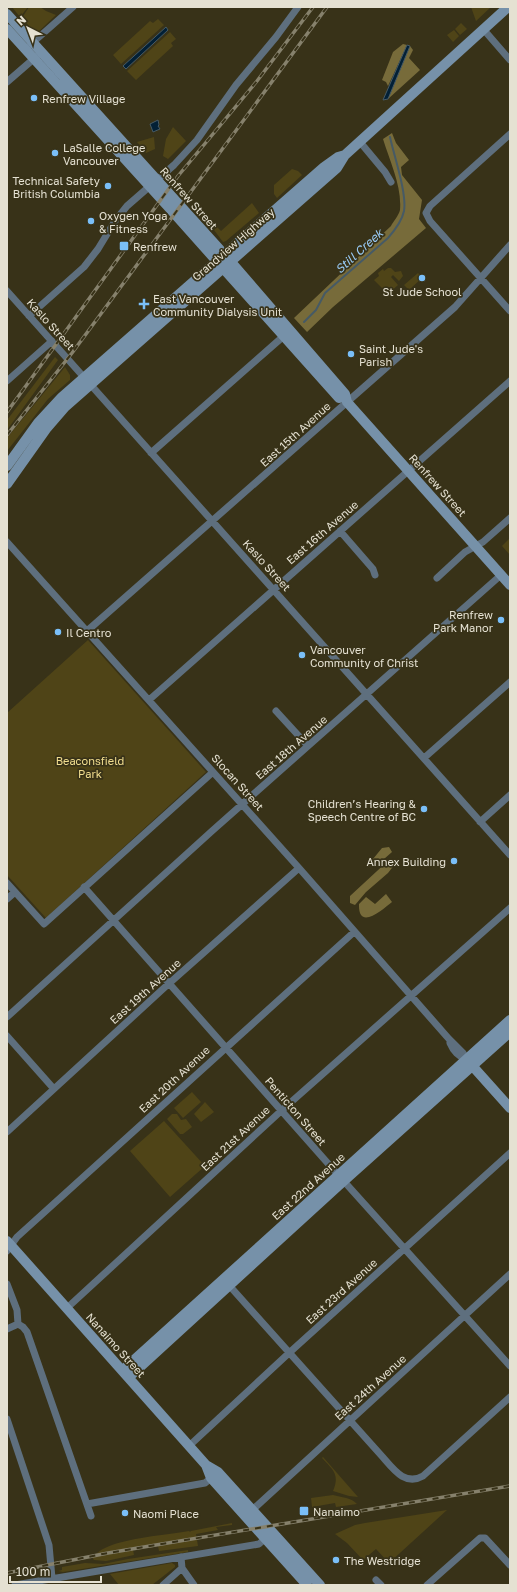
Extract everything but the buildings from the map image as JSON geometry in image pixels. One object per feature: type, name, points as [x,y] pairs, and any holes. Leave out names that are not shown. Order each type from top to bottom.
[{"type":"street","points":[[29,46],[73,7]]},
{"type":"street","points":[[29,316],[84,267],[127,206],[174,165],[197,140],[236,85],[298,7]]},
{"type":"street","name":"Grandview Highway","points":[[7,466],[50,409],[88,381],[228,258],[324,167],[338,157],[346,155],[508,7]]},
{"type":"street","name":"Renfrew Street","points":[[7,14],[37,56],[153,183],[228,258],[340,399],[347,402],[510,584]]},
{"type":"street","name":"Renfrew Street","points":[[7,29],[29,46]]},
{"type":"street","points":[[484,30],[510,60]]},
{"type":"street","points":[[7,82],[37,56]]},
{"type":"street","points":[[510,134],[430,206],[426,213],[430,221],[510,311]]},
{"type":"street","points":[[360,142],[385,172],[391,182]]},
{"type":"street","name":"Renfrew Street","points":[[153,183],[220,265],[287,333]]},
{"type":"street","name":"East 15th Avenue","points":[[88,631],[455,307],[510,245]]},
{"type":"street","name":"Kaslo Street","points":[[7,291],[510,855]]},
{"type":"street","points":[[151,453],[287,333]]},
{"type":"street","points":[[7,381],[52,341]]},
{"type":"street","name":"Grandview Highway","points":[[7,484],[46,429],[88,381]]},
{"type":"street","name":"East 16th Avenue","points":[[149,700],[510,381]]},
{"type":"street","points":[[437,578],[465,552],[483,542],[510,518]]},
{"type":"street","points":[[340,531],[373,569],[376,575]]},
{"type":"street","name":"Slocan Street","points":[[7,542],[299,868],[510,1108]]},
{"type":"street","name":"East 18th Avenue","points":[[7,1017],[242,804],[502,575]]},
{"type":"street","points":[[424,758],[510,682]]},
{"type":"street","points":[[276,711],[308,746]]},
{"type":"street","points":[[7,883],[44,924],[213,772]]},
{"type":"street","points":[[480,822],[510,795]]},
{"type":"street","name":"East 19th Avenue","points":[[7,1132],[299,868]]},
{"type":"street","name":"Penticton Street","points":[[84,887],[281,1111],[510,1366]]},
{"type":"street","points":[[7,899],[15,892]]},
{"type":"street","name":"East 21st Avenue","points":[[67,1308],[281,1111],[410,995],[510,908]]},
{"type":"street","name":"East 20th Avenue","points":[[8,1246],[354,932]]},
{"type":"street","name":"East 22nd Avenue","points":[[126,1374],[469,1063],[510,1020]]},
{"type":"street","name":"East 22nd Avenue","points":[[469,1063],[510,1032]]},
{"type":"street","points":[[7,1036],[54,1089]]},
{"type":"street","name":"East 23rd Avenue","points":[[189,1446],[289,1353],[510,1153]]},
{"type":"street","name":"Nanaimo Street","points":[[8,1246],[67,1308],[206,1465],[218,1472],[249,1513]]},
{"type":"street","name":"East 24th Avenue","points":[[249,1513],[510,1274]]},
{"type":"street","points":[[226,1282],[349,1421],[400,1476],[410,1480],[424,1476],[510,1396]]},
{"type":"street","points":[[7,1284],[17,1310],[18,1324]]},
{"type":"street","points":[[7,1329],[18,1324]]},
{"type":"street","points":[[18,1324],[23,1327],[26,1332],[91,1516]]},
{"type":"street","points":[[7,1420],[50,1545],[52,1578]]},
{"type":"street","name":"Nanaimo Street","points":[[206,1465],[211,1478],[249,1513],[269,1535],[320,1585]]},
{"type":"street","points":[[86,1504],[205,1483],[211,1478]]},
{"type":"street","points":[[15,1585],[259,1544],[269,1535]]},
{"type":"street","name":"Nanaimo Street","points":[[269,1535],[307,1585]]},
{"type":"street","points":[[427,1585],[480,1538],[485,1538],[510,1565]]},
{"type":"street","points":[[181,1557],[182,1568],[194,1585]]},
{"type":"street","points":[[163,1585],[182,1568]]},
{"type":"green space","points":[[12,7],[28,7],[20,17]]},
{"type":"green space","points":[[29,7],[40,7],[56,15],[36,34],[22,18]]},
{"type":"green space","points":[[471,7],[491,7],[476,21]]},
{"type":"green space","points":[[158,19],[164,25],[121,64],[113,55],[150,21],[153,23]]},
{"type":"green space","points":[[461,23],[467,29],[460,35],[455,29]]},
{"type":"green space","points":[[454,30],[459,36],[453,42],[447,35]]},
{"type":"green space","points":[[170,32],[176,39],[171,43],[173,46],[136,80],[127,71]]},
{"type":"green space","points":[[173,127],[186,141],[168,159],[163,156],[166,139]]},
{"type":"green space","points":[[154,137],[155,149],[146,153],[137,142]]},
{"type":"green space","points":[[292,169],[298,171],[302,175],[277,198],[274,194],[274,185]]},
{"type":"green space","points":[[252,203],[259,213],[223,242],[214,230],[217,227],[221,231]]},
{"type":"green space","points":[[391,268],[395,272],[401,271],[403,276],[399,281],[393,275],[391,277],[398,285],[388,294],[374,280],[379,276],[378,273],[383,269],[384,271]]},
{"type":"green space","points":[[418,273],[422,278],[409,290],[404,285]]},
{"type":"green space","points":[[55,357],[58,360],[7,430],[7,420]]},
{"type":"green space","points":[[65,367],[70,375],[70,380],[48,399],[7,451],[7,438]]},
{"type":"green space","points":[[510,538],[510,555],[502,546]]},
{"type":"green space","name":"Beaconsfield Park","points":[[88,640],[206,772],[46,918],[7,875],[7,713]]},
{"type":"green space","points":[[192,1092],[201,1102],[183,1118],[174,1108]]},
{"type":"green space","points":[[205,1102],[214,1112],[201,1122],[194,1114]]},
{"type":"green space","points":[[172,1114],[177,1114],[181,1120],[186,1119],[192,1127],[183,1134],[180,1134],[167,1119]]},
{"type":"green space","points":[[164,1121],[205,1166],[170,1197],[130,1151]]},
{"type":"green space","points":[[323,1457],[358,1497],[333,1491],[336,1480],[335,1476],[332,1469],[322,1458]]},
{"type":"green space","points":[[333,1495],[349,1499],[357,1504],[336,1507],[335,1503],[312,1507],[311,1498]]},
{"type":"green space","points":[[447,1510],[389,1563],[376,1549],[363,1560],[347,1543],[335,1534],[355,1525]]},
{"type":"green space","points":[[232,1523],[232,1525],[216,1527],[218,1530],[196,1534],[198,1546],[159,1551],[158,1546],[149,1548],[145,1545],[142,1549],[133,1550],[134,1555],[106,1561],[94,1560],[92,1557],[103,1549],[134,1539],[190,1532]]},
{"type":"green space","points":[[188,1550],[188,1552],[63,1572],[58,1571],[62,1570],[62,1567],[85,1563],[103,1564]]},
{"type":"green space","points":[[172,1563],[175,1567],[152,1585],[119,1585],[110,1574]]},
{"type":"shaded area","points":[[403,44],[407,45],[388,86],[386,82],[382,80],[393,52]]},
{"type":"shaded area","points":[[410,46],[413,50],[409,58],[420,70],[388,99]]},
{"type":"shaded area","points":[[392,133],[396,143],[409,160],[401,167],[402,175],[422,200],[419,219],[426,228],[333,307],[307,332],[294,318],[391,226],[400,210],[399,192],[395,174],[383,139]]},
{"type":"shaded area","points":[[389,847],[392,852],[376,866],[373,859],[382,848]]},
{"type":"shaded area","points":[[390,859],[395,864],[388,873],[366,892],[355,905],[350,903],[350,896]]},
{"type":"shaded area","points":[[386,894],[392,902],[372,916],[367,918],[362,916],[359,904],[366,897],[375,904]]},
{"type":"water","points":[[166,27],[168,30],[126,69],[123,66]]},
{"type":"water","points":[[407,45],[410,46],[388,99],[383,100]]},
{"type":"water","points":[[158,120],[158,126],[160,129],[153,132],[150,124]]},
{"type":"waterway","name":"Still Creek","points":[[304,322],[316,310],[325,293],[388,238],[396,229],[402,218],[404,211],[404,195],[390,137]]},
{"type":"railway","points":[[7,412],[178,176],[257,81],[313,7]]},
{"type":"railway","points":[[7,435],[72,353],[327,7]]},
{"type":"railway","points":[[7,1573],[108,1553],[510,1486]]},
{"type":"place","name":"Renfrew Village","points":[[34,98]]},
{"type":"place","name":"LaSalle College Vancouver","points":[[55,153]]},
{"type":"place","name":"Technical Safety British Columbia","points":[[108,186]]},
{"type":"place","name":"Oxygen Yoga & Fitness","points":[[91,221]]},
{"type":"place","name":"Renfrew","points":[[124,246]]},
{"type":"place","name":"St Jude School","points":[[422,278]]},
{"type":"place","name":"East Vancouver Community Dialysis Unit","points":[[144,304]]},
{"type":"place","name":"Saint Jude's Parish","points":[[351,354]]},
{"type":"place","name":"Renfrew Park Manor","points":[[501,620]]},
{"type":"place","name":"Il Centro","points":[[58,632]]},
{"type":"place","name":"Vancouver Community of Christ","points":[[302,655]]},
{"type":"place","name":"Children’s Hearing & Speech Centre of BC","points":[[424,809]]},
{"type":"place","name":"Annex Building","points":[[454,861]]},
{"type":"place","name":"Nanaimo","points":[[304,1511]]},
{"type":"place","name":"Naomi Place","points":[[125,1513]]},
{"type":"place","name":"The Westridge","points":[[336,1560]]}]
